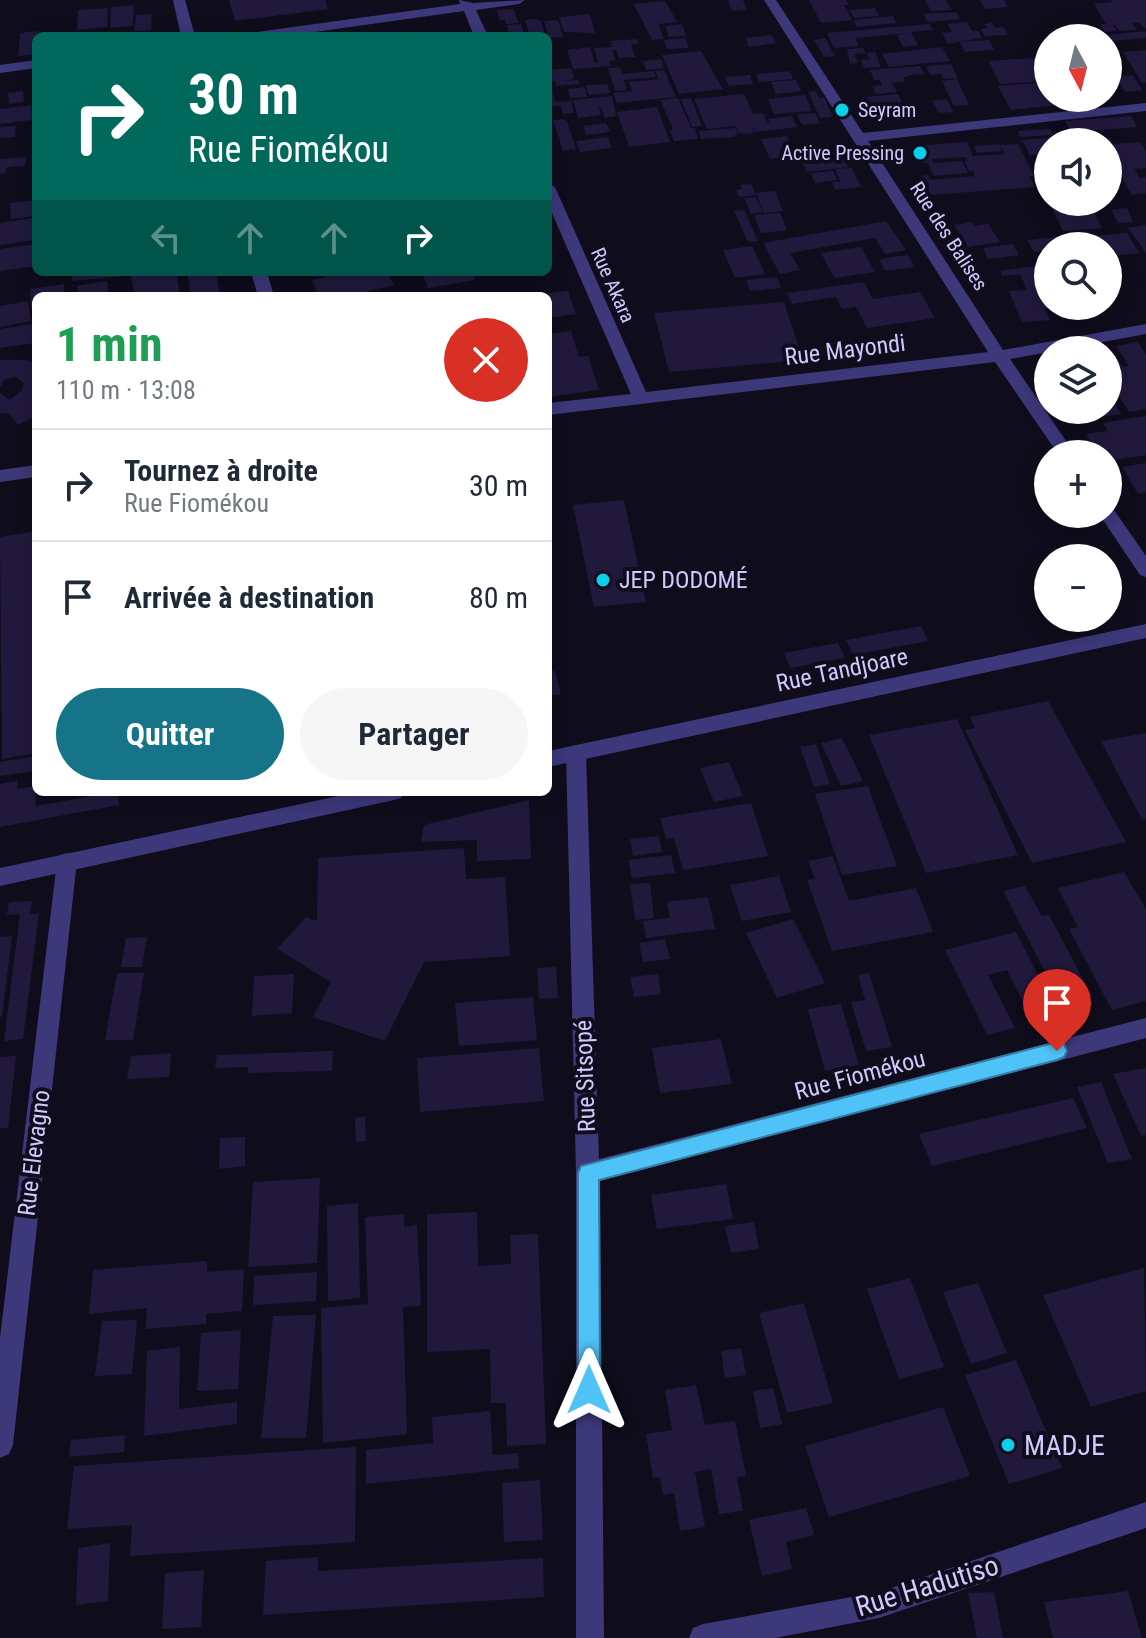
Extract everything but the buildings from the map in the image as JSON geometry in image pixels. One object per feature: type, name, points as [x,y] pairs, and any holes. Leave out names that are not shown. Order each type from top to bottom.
[{"type":"street","points":[[179,0],[187,32]]},
{"type":"street","points":[[283,32],[467,4],[519,0]]},
{"type":"street","name":"Rue des Balises","points":[[770,0],[999,356],[1057,440]]},
{"type":"street","points":[[467,4],[479,32]]},
{"type":"street","points":[[0,69],[32,65]]},
{"type":"street","points":[[859,138],[1146,107]]},
{"type":"street","name":"Rue Akara","points":[[552,196],[641,398]]},
{"type":"street","name":"Rue Mayondi","points":[[552,409],[999,356],[1146,329]]},
{"type":"street","points":[[0,476],[32,472]]},
{"type":"street","points":[[1118,528],[1146,570]]},
{"type":"street","name":"Rue Tandjoare","points":[[552,758],[1146,631]]},
{"type":"street","name":"Rue Sitsopé","points":[[576,753],[588,1173],[590,1638]]},
{"type":"street","points":[[0,877],[375,796]]},
{"type":"street","name":"Rue Elevagno","points":[[0,1445],[67,861]]},
{"type":"street","name":"Rue Fiomékou","points":[[588,1173],[1146,1028]]},
{"type":"street","name":"Rue Hadutiso","points":[[703,1638],[879,1605],[1146,1515]]},
{"type":"place","name":"Seyram","points":[[842,110]]},
{"type":"place","name":"Active Pressing","points":[[920,153]]},
{"type":"place","name":"JEP DODOMÉ","points":[[603,580]]},
{"type":"place","name":"MADJE","points":[[1008,1445]]},
{"type":"route","points":[[589,1390],[588,1173],[1057,1051]]}]
